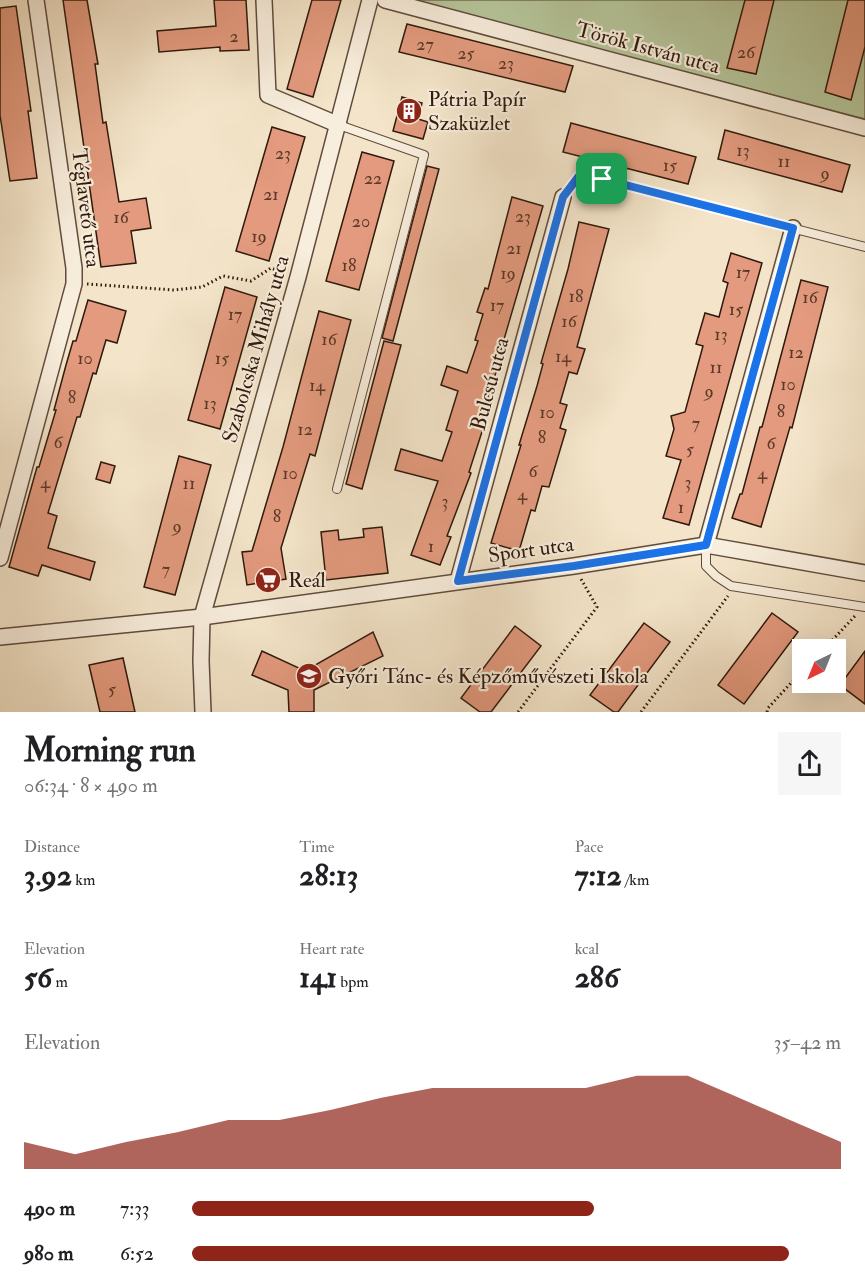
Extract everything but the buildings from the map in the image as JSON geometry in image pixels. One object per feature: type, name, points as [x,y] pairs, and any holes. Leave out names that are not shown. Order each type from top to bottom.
[{"type":"street","name":"Téglavető utca","points":[[0,558],[74,284],[74,268],[36,0]]},
{"type":"street","points":[[264,0],[268,95],[339,125]]},
{"type":"street","name":"Szabolcska Mihály utca","points":[[203,712],[202,616],[298,277],[370,0]]},
{"type":"street","name":"Török István utca","points":[[385,0],[865,128]]},
{"type":"street","name":"Bulcsú utca","points":[[458,581],[563,197]]},
{"type":"street","points":[[706,545],[793,228]]},
{"type":"street","name":"Sport utca","points":[[202,616],[574,566],[706,545],[865,573]]},
{"type":"street","points":[[0,637],[202,616]]},
{"type":"lane","points":[[337,489],[424,155],[339,125]]},
{"type":"lane","points":[[563,197],[579,176],[602,179],[865,247]]},
{"type":"lane","points":[[706,545],[706,566],[716,576],[735,586],[864,607]]},
{"type":"path","points":[[74,284],[174,290],[202,287],[223,276],[251,281],[271,268],[298,277]]},
{"type":"path","points":[[518,712],[597,607],[574,566]]},
{"type":"path","points":[[641,712],[735,586]]},
{"type":"path","points":[[833,639],[864,607]]},
{"type":"path","points":[[767,712],[792,682]]},
{"type":"green space","points":[[411,0],[865,0],[865,119]]},
{"type":"place","name":"Pátria Papír Szaküzlet","points":[[409,111]]},
{"type":"place","name":"Reál","points":[[268,580]]},
{"type":"place","name":"Győri Tánc- és Képzőművészeti Iskola","points":[[309,676]]},
{"type":"route","points":[[579,176],[602,179],[793,228],[706,545],[574,566],[458,581],[563,197],[579,176]]}]
